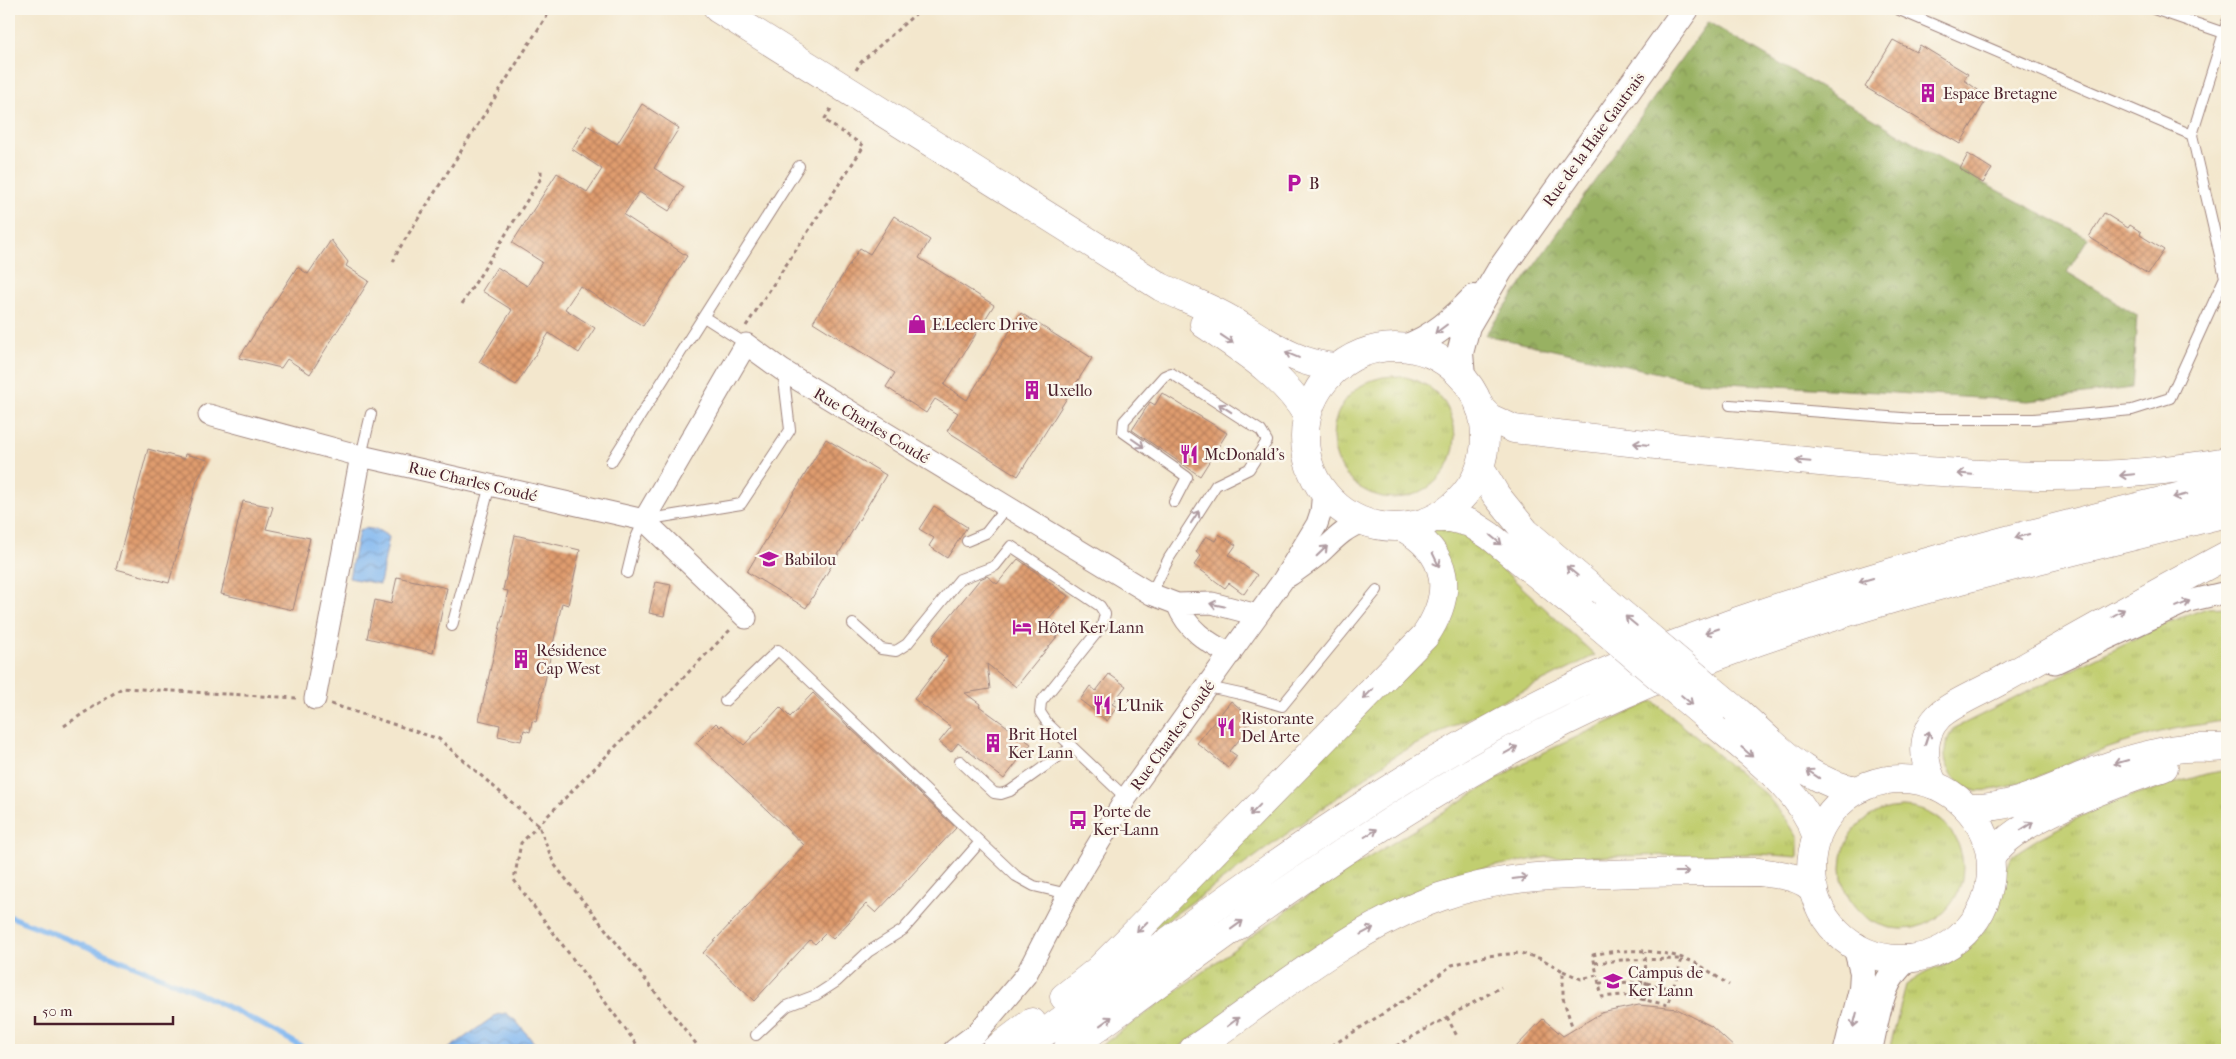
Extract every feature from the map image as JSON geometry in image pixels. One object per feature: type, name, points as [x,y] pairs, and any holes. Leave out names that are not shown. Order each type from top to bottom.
[{"type":"main road","points":[[718,9],[1161,287],[1229,319],[1287,354],[1307,362],[1338,367]]},
{"type":"main road","points":[[1161,287],[1200,322],[1268,370],[1290,391],[1307,416]]},
{"type":"main road","points":[[1405,348],[1418,350],[1442,360],[1462,377],[1473,392],[1480,408],[1485,432],[1483,456],[1480,468],[1472,484],[1450,509],[1424,522],[1402,527],[1383,526],[1364,522],[1342,510],[1323,491],[1316,480],[1307,455],[1305,442],[1307,416],[1322,384],[1338,367],[1357,356],[1377,349],[1405,348]]},
{"type":"main road","points":[[1480,408],[1490,418],[1514,429],[1778,459],[1977,475],[2112,476],[2155,472],[2227,461]]},
{"type":"main road","points":[[1480,468],[1500,502],[1526,532],[1609,603],[1815,777],[1844,789],[1858,790]]},
{"type":"main road","points":[[1021,1050],[1321,832],[1412,775],[1506,722],[1605,672],[1696,636],[1803,598],[2068,524],[2227,485]]},
{"type":"main road","points":[[1067,1050],[1263,906],[1337,855],[1428,797],[1522,744],[1625,694],[1717,657],[1815,623],[1901,597],[2227,513]]},
{"type":"main road","points":[[1435,518],[1450,518],[1470,523],[1490,536],[1583,612],[1710,720],[1787,789],[1803,809],[1817,837]]},
{"type":"main road","points":[[995,1050],[1098,970],[1424,636],[1436,620],[1443,598],[1443,580],[1439,563],[1431,550],[1412,532],[1402,527]]},
{"type":"main road","points":[[1934,785],[1926,763],[1924,746],[1927,734],[1938,717],[1953,706],[1979,694],[2124,610],[2227,555]]},
{"type":"main road","points":[[1968,808],[2008,803],[2039,795],[2115,764],[2148,754],[2184,748],[2224,747]]},
{"type":"main road","points":[[1991,858],[1996,848],[2034,822],[2089,795],[2224,747]]},
{"type":"main road","points":[[1895,779],[1914,780],[1934,785],[1952,795],[1968,808],[1983,831],[1991,858],[1988,894],[1971,926],[1943,948],[1927,955],[1909,958],[1890,958],[1873,954],[1841,936],[1829,922],[1820,907],[1814,890],[1811,872],[1812,854],[1817,837],[1827,818],[1840,802],[1858,790],[1876,783],[1895,779]]},
{"type":"main road","points":[[1194,1050],[1348,941],[1432,900],[1481,885],[1544,875],[1759,872],[1789,876],[1806,882],[1814,890]]},
{"type":"street","name":"Rue de la Haie Gautrais","points":[[1462,377],[1460,353],[1468,326],[1500,270],[1686,9]]},
{"type":"street","name":"Rue de la Haie Gautrais","points":[[1405,348],[1430,337],[1444,328],[1500,270]]},
{"type":"street","name":"Rue Charles Coudé","points":[[746,344],[782,370],[1151,594],[1177,604],[1212,603],[1257,615]]},
{"type":"street","points":[[739,623],[644,520],[746,344]]},
{"type":"street","name":"Rue Charles Coudé","points":[[209,415],[361,456],[644,520]]},
{"type":"street","points":[[315,699],[361,456]]},
{"type":"street","points":[[1283,580],[1317,524],[1321,512],[1323,491]]},
{"type":"street","points":[[1283,580],[1318,555],[1333,540],[1354,525],[1364,522]]},
{"type":"street","name":"Rue Charles Coudé","points":[[954,1050],[977,1033],[1026,975],[1068,894],[1126,798],[1283,580]]},
{"type":"street","points":[[1979,694],[2021,680],[2189,601],[2227,592]]},
{"type":"street","points":[[1177,604],[1183,618],[1198,635],[1231,654]]},
{"type":"street","points":[[1848,1050],[1862,989],[1863,972],[1856,946]]},
{"type":"street","points":[[1869,1050],[1888,980],[1898,966],[1909,958]]},
{"type":"lane","points":[[1897,9],[2192,135]]},
{"type":"lane","points":[[2154,9],[2224,32]]},
{"type":"lane","points":[[1730,405],[1915,420],[2034,419],[2132,410],[2170,398],[2226,278],[2192,135],[2227,22]]},
{"type":"lane","points":[[611,462],[799,166]]},
{"type":"lane","points":[[704,317],[746,344]]},
{"type":"lane","points":[[627,573],[635,540],[644,520],[741,504],[790,430],[782,370]]},
{"type":"lane","points":[[1151,594],[1169,558],[1216,485],[1249,468],[1267,441],[1261,431],[1171,373],[1164,376],[1124,421],[1123,432],[1187,477],[1174,502]]},
{"type":"lane","points":[[361,456],[371,414]]},
{"type":"lane","points":[[452,626],[490,485]]},
{"type":"lane","points":[[967,541],[986,534],[1007,506]]},
{"type":"lane","points":[[853,624],[881,649],[896,651],[907,644],[960,579],[995,566],[1011,546],[1100,606],[1105,614],[1102,626],[1041,702],[1040,712],[1048,724],[1126,798]]},
{"type":"lane","points":[[1208,686],[1282,706],[1377,590]]},
{"type":"lane","points":[[725,701],[778,650],[1016,876],[1034,886],[1068,894]]},
{"type":"lane","points":[[960,761],[994,793],[1001,794],[1010,791],[1072,747]]},
{"type":"lane","points":[[756,1035],[787,1006],[816,994],[836,982],[868,952],[903,930],[980,842]]},
{"type":"path","points":[[393,262],[399,249],[551,9]]},
{"type":"path","points":[[861,62],[921,9]]},
{"type":"path","points":[[9,117],[15,118]]},
{"type":"path","points":[[749,320],[864,146],[824,120]]},
{"type":"path","points":[[462,304],[542,178],[542,168]]},
{"type":"path","points":[[641,1050],[514,880],[521,843],[739,623]]},
{"type":"path","points":[[64,726],[122,688],[315,699],[440,739],[539,826],[554,864],[701,1050]]},
{"type":"path","points":[[1682,959],[1668,1005],[1622,995],[1602,997],[1593,956],[1612,951],[1645,952],[1682,959],[1692,962],[1729,985]]},
{"type":"path","points":[[1644,1001],[1646,983],[1645,952]]},
{"type":"path","points":[[1325,1050],[1411,996],[1452,965],[1486,956],[1520,953],[1542,959],[1581,979],[1598,975]]},
{"type":"path","points":[[1595,963],[1622,960],[1682,959]]},
{"type":"path","points":[[1563,971],[1563,998],[1572,1026]]},
{"type":"path","points":[[1599,983],[1625,981],[1673,989]]},
{"type":"path","points":[[1389,1050],[1501,988]]},
{"type":"path","points":[[1448,1017],[1458,1038]]},
{"type":"green space","points":[[1708,22],[1983,183],[2088,238],[2067,272],[2137,315],[2132,388],[2028,401],[1695,381],[1485,335]]},
{"type":"green space","points":[[1394,376],[1406,377],[1417,381],[1428,386],[1437,394],[1445,403],[1450,414],[1454,425],[1454,449],[1450,460],[1445,471],[1437,480],[1428,488],[1417,493],[1406,497],[1394,498],[1382,497],[1371,493],[1360,488],[1351,480],[1343,471],[1338,460],[1334,449],[1333,437],[1334,425],[1338,414],[1343,403],[1351,394],[1360,386],[1371,381],[1382,377]]},
{"type":"green space","points":[[1424,528],[1456,530],[1470,539],[1595,655],[1399,753],[1131,946],[1443,626]]},
{"type":"green space","points":[[2227,607],[2227,720],[2153,734],[2102,750],[2035,778],[2001,788],[1986,790],[1968,789],[1952,774],[1947,765],[1945,750],[1953,729],[2164,624],[2207,608]]},
{"type":"green space","points":[[1653,701],[1766,795],[1786,819],[1798,838],[1798,857],[1760,854],[1547,857],[1472,870],[1426,887],[1367,916],[1175,1050],[1095,1050],[1314,891],[1530,759]]},
{"type":"green space","points":[[2227,770],[2227,1050],[1889,1050],[1906,985],[1923,974],[1958,958],[1984,930],[1999,906],[2003,875],[2011,856],[2039,838],[2105,804],[2206,774]]},
{"type":"green space","points":[[1902,807],[1925,812],[1945,825],[1958,845],[1963,868],[1958,891],[1945,911],[1925,924],[1902,929],[1879,924],[1859,911],[1846,891],[1841,868],[1846,845],[1859,825],[1879,812]]},
{"type":"water","points":[[365,528],[378,530],[389,537],[380,584],[349,578],[359,531]]},
{"type":"water","points":[[506,1013],[515,1020],[540,1050],[447,1050],[496,1015]]},
{"type":"building","name":"Espace Bretagne","points":[[1893,40],[1916,52],[1920,45],[1968,74],[1964,80],[1988,97],[1960,144],[1865,87]]},
{"type":"building","points":[[642,104],[679,128],[654,168],[684,187],[669,211],[639,192],[624,215],[687,256],[643,326],[580,286],[565,309],[595,328],[579,353],[549,333],[516,385],[479,362],[512,310],[482,291],[497,267],[527,286],[542,262],[512,243],[557,173],[587,192],[602,169],[572,149],[587,125],[617,144]]},
{"type":"building","points":[[1968,154],[1992,169],[1983,183],[1960,169]]},
{"type":"building","points":[[2104,213],[2128,228],[2130,225],[2141,232],[2140,235],[2164,250],[2148,274],[2089,237]]},
{"type":"building","points":[[894,216],[930,240],[919,258],[994,305],[944,385],[967,400],[1021,313],[1092,358],[1018,476],[947,431],[958,413],[935,399],[926,413],[886,387],[895,373],[813,322],[860,248],[870,254]]},
{"type":"building","points":[[331,240],[348,262],[346,266],[369,281],[310,374],[287,359],[281,368],[239,358],[297,267],[308,274]]},
{"type":"building","name":"McDonald's","points":[[1162,393],[1227,433],[1200,476],[1132,430],[1150,402],[1155,405]]},
{"type":"building","points":[[826,439],[886,475],[806,608],[747,572]]},
{"type":"building","points":[[148,449],[184,459],[185,454],[208,460],[197,481],[169,583],[116,569]]},
{"type":"building","points":[[243,501],[273,507],[266,529],[310,538],[293,610],[221,594]]},
{"type":"building","points":[[934,506],[967,527],[947,558],[929,546],[934,538],[919,529]]},
{"type":"building","points":[[1219,534],[1236,545],[1229,555],[1257,575],[1244,594],[1229,583],[1225,588],[1194,565],[1201,556],[1196,552],[1206,536],[1215,541]]},
{"type":"building","name":"Résidence Cap West","points":[[515,535],[580,550],[568,605],[562,603],[536,722],[532,721],[530,732],[524,730],[521,741],[498,736],[500,725],[479,720],[508,591],[503,590]]},
{"type":"building","points":[[1018,559],[1068,596],[1046,623],[1059,634],[1016,687],[987,664],[990,689],[965,693],[980,704],[979,706],[1031,744],[1004,779],[958,743],[951,752],[939,742],[951,727],[914,699],[947,656],[934,644],[933,637],[980,579],[987,576],[997,584]]},
{"type":"building","points":[[397,577],[447,588],[433,653],[367,638],[375,600],[391,604]]},
{"type":"building","points":[[656,582],[671,585],[664,616],[649,613]]},
{"type":"building","points":[[1109,674],[1126,686],[1112,704],[1117,707],[1107,721],[1080,700],[1090,686],[1096,691]]},
{"type":"building","points":[[813,693],[956,828],[876,913],[866,904],[833,939],[826,933],[815,944],[810,940],[754,1001],[703,953],[804,845],[696,743],[716,723],[720,727],[722,725],[744,745],[780,707],[790,717]]},
{"type":"building","points":[[1231,701],[1252,718],[1246,726],[1249,728],[1230,751],[1237,756],[1228,768],[1197,743]]},
{"type":"building","points":[[1639,1005],[1677,1009],[1711,1026],[1737,1050],[1513,1050],[1543,1019],[1563,1036],[1601,1013]]},
{"type":"waterway","points":[[9,916],[198,993],[307,1050]]},
{"type":"place","name":"Espace Bretagne","points":[[1928,93]]},
{"type":"place","name":"B","points":[[1294,183]]},
{"type":"place","name":"E.Leclerc Drive","points":[[917,324]]},
{"type":"place","name":"Uxello","points":[[1032,390]]},
{"type":"place","name":"McDonald's","points":[[1189,454]]},
{"type":"place","name":"Babilou","points":[[769,559]]},
{"type":"place","name":"Hôtel Ker Lann","points":[[1022,627]]},
{"type":"place","name":"Résidence Cap West","points":[[521,659]]},
{"type":"place","name":"L'Unik","points":[[1102,705]]},
{"type":"place","name":"Ristorante Del Arte","points":[[1226,727]]},
{"type":"place","name":"Brit Hotel Ker Lann","points":[[993,743]]},
{"type":"place","name":"Porte de Ker-Lann","points":[[1078,820]]},
{"type":"place","name":"Campus de Ker Lann","points":[[1613,981]]}]
